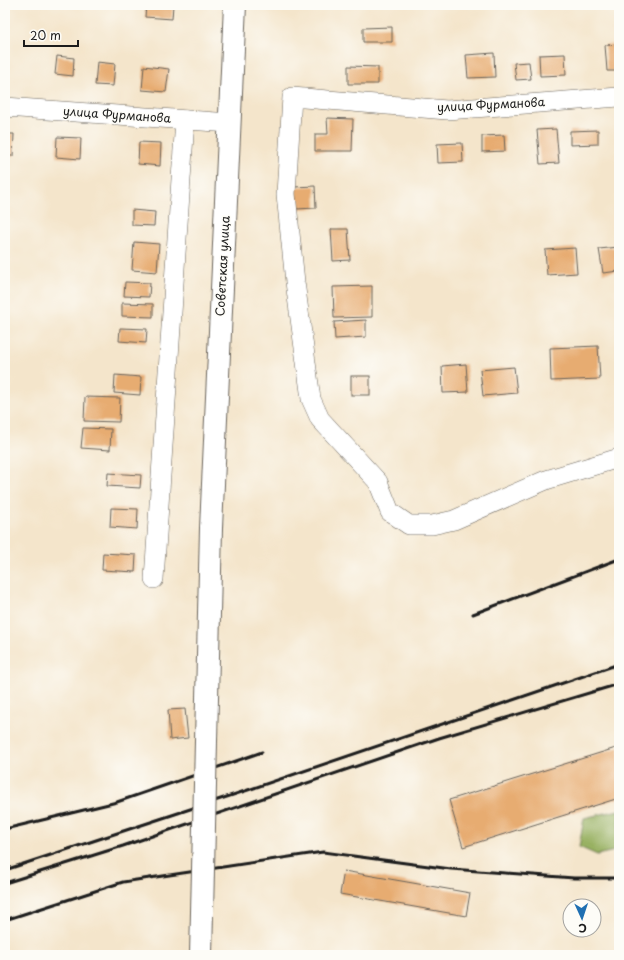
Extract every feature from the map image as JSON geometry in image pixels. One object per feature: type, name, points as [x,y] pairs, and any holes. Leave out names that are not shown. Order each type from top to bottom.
[{"type":"main road","name":"Советская улица","points":[[202,955],[211,528],[235,5]]},
{"type":"street","name":"улица Фурманова","points":[[619,97],[447,110],[292,97],[286,194],[295,282],[310,399],[320,419],[378,482],[390,512],[409,525],[432,525],[454,520],[546,480],[619,458]]},
{"type":"street","name":"улица Фурманова","points":[[5,107],[230,123]]},
{"type":"street","points":[[154,579],[185,120]]},
{"type":"green space","points":[[619,810],[619,850],[597,855],[579,847],[584,818]]},
{"type":"building","points":[[146,5],[173,5],[172,19],[145,17]]},
{"type":"building","points":[[392,27],[392,42],[363,42],[363,28]]},
{"type":"building","points":[[619,44],[619,71],[607,71],[605,45]]},
{"type":"building","points":[[494,53],[495,77],[468,78],[466,55]]},
{"type":"building","points":[[565,54],[566,75],[540,76],[539,55]]},
{"type":"building","points":[[57,56],[74,58],[73,76],[55,74]]},
{"type":"building","points":[[97,62],[115,64],[113,86],[95,85]]},
{"type":"building","points":[[529,62],[531,79],[516,80],[514,63]]},
{"type":"building","points":[[144,66],[169,69],[166,92],[142,90]]},
{"type":"building","points":[[348,66],[378,67],[378,84],[348,84]]},
{"type":"building","points":[[327,118],[353,119],[352,151],[315,151],[315,134],[328,134]]},
{"type":"building","points":[[556,129],[559,163],[540,164],[537,130]]},
{"type":"building","points":[[598,130],[598,144],[570,145],[570,131]]},
{"type":"building","points":[[5,134],[14,134],[13,156],[5,156]]},
{"type":"building","points":[[504,135],[505,151],[482,152],[482,136]]},
{"type":"building","points":[[57,137],[81,138],[80,159],[56,157]]},
{"type":"building","points":[[139,142],[161,143],[160,166],[138,164]]},
{"type":"building","points":[[462,143],[463,162],[438,163],[437,144]]},
{"type":"building","points":[[315,186],[316,208],[296,209],[294,187]]},
{"type":"building","points":[[132,210],[155,212],[154,226],[132,225]]},
{"type":"building","points":[[331,229],[348,229],[350,260],[333,261]]},
{"type":"building","points":[[134,242],[159,244],[157,272],[132,270]]},
{"type":"building","points":[[619,247],[619,271],[603,273],[599,249]]},
{"type":"building","points":[[575,248],[577,273],[547,275],[545,250]]},
{"type":"building","points":[[125,282],[150,283],[149,297],[124,296]]},
{"type":"building","points":[[372,286],[372,317],[334,318],[333,287]]},
{"type":"building","points":[[122,303],[153,304],[153,317],[122,316]]},
{"type":"building","points":[[366,320],[366,337],[335,339],[334,322]]},
{"type":"building","points":[[120,328],[147,329],[146,343],[119,341]]},
{"type":"building","points":[[598,346],[600,379],[551,381],[550,348]]},
{"type":"building","points":[[466,364],[468,392],[443,393],[442,366]]},
{"type":"building","points":[[514,367],[517,393],[483,396],[480,370]]},
{"type":"building","points":[[115,375],[141,377],[140,395],[114,393]]},
{"type":"building","points":[[351,376],[370,376],[370,395],[351,395]]},
{"type":"building","points":[[85,397],[120,398],[119,422],[84,421]]},
{"type":"building","points":[[83,428],[111,429],[110,450],[81,448]]},
{"type":"building","points":[[108,473],[141,475],[140,488],[107,486]]},
{"type":"building","points":[[111,508],[138,509],[137,529],[110,527]]},
{"type":"building","points":[[103,553],[136,555],[135,572],[102,570]]},
{"type":"building","points":[[185,709],[188,738],[170,740],[168,710]]},
{"type":"building","points":[[619,747],[619,798],[463,847],[449,800]]},
{"type":"building","points":[[344,871],[470,893],[466,916],[340,894]]},
{"type":"railway","points":[[473,614],[619,559]]},
{"type":"railway","points":[[5,870],[248,790],[619,664]]},
{"type":"railway","points":[[5,883],[123,846],[439,738],[619,684]]},
{"type":"railway","points":[[5,829],[117,802],[262,752]]},
{"type":"railway","points":[[5,920],[123,882],[323,852],[451,869],[574,878],[619,878]]}]
